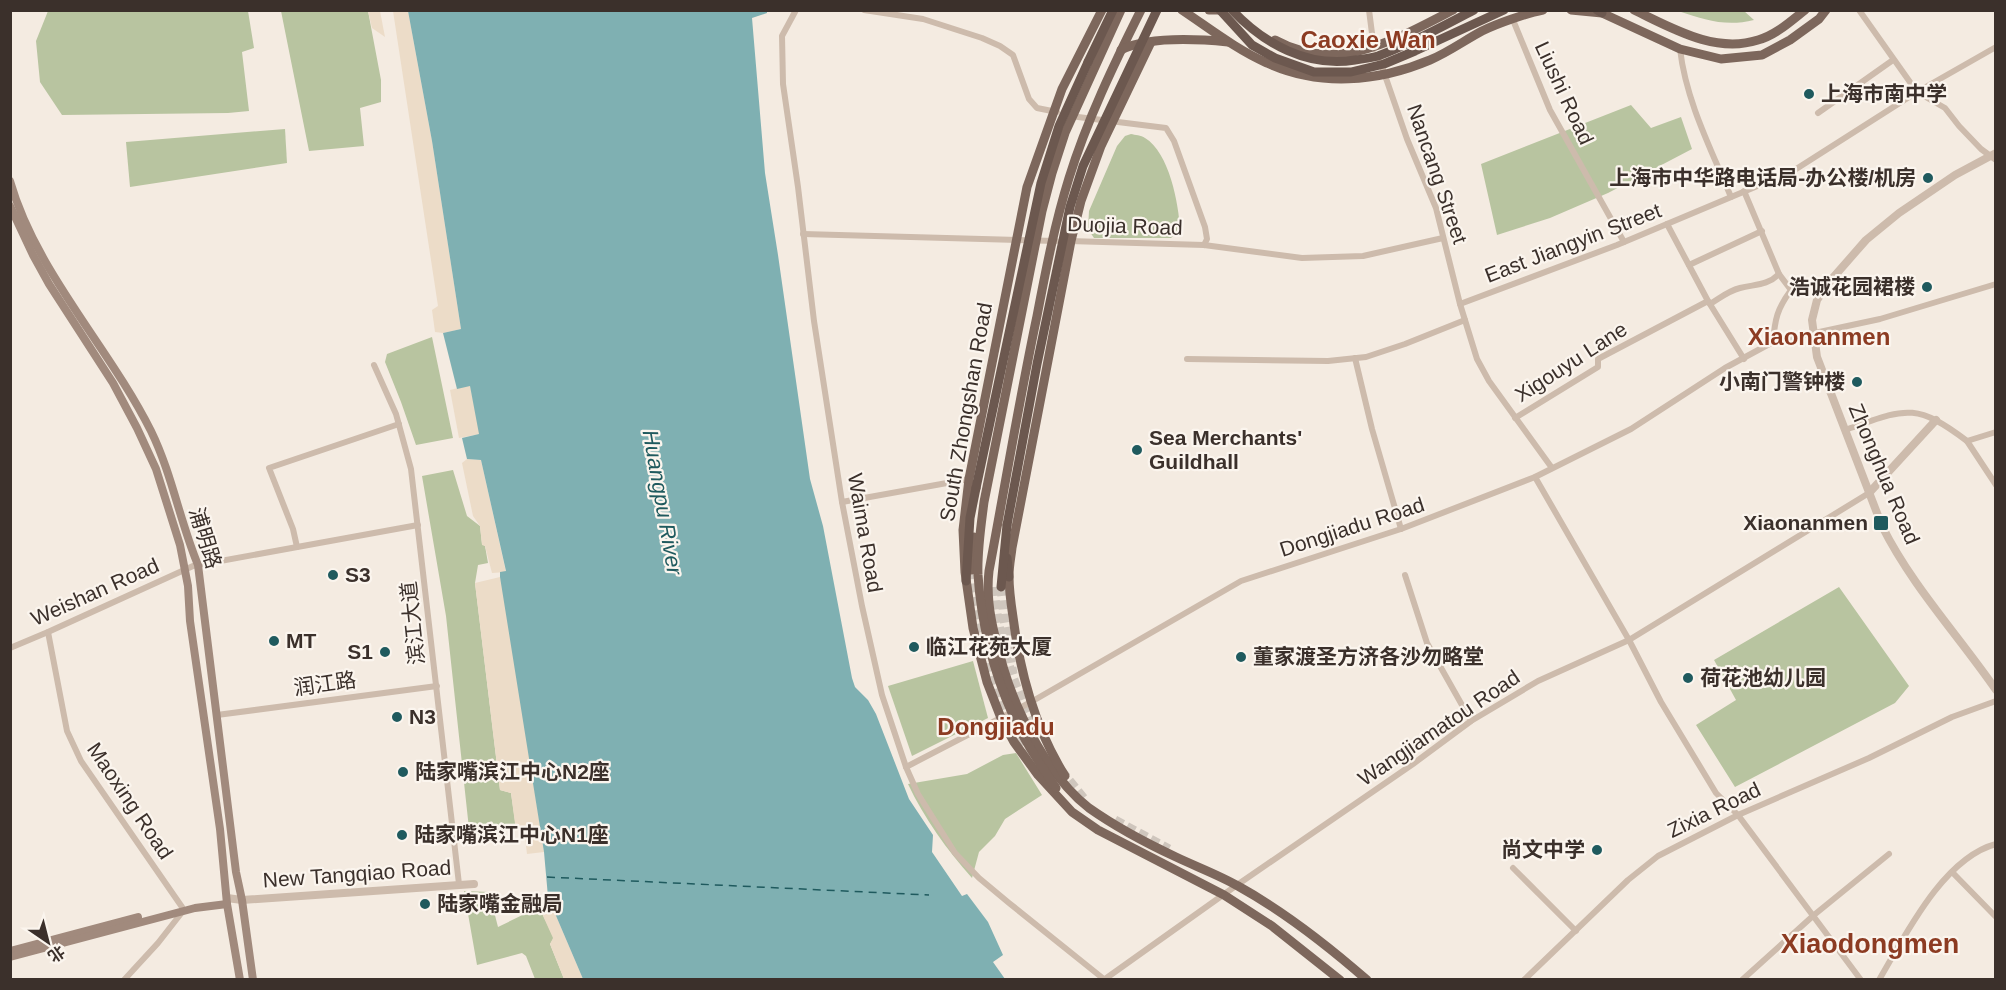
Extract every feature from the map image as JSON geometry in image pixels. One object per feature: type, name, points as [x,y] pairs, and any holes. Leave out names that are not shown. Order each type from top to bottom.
[{"type":"highway","points":[[966,581],[970,518],[1030,230],[1046,166],[1059,126],[1113,10]]},
{"type":"highway","points":[[998,587],[1007,525],[1037,364],[1070,207],[1083,166],[1157,10]]},
{"type":"highway","points":[[1222,10],[1252,45],[1275,57],[1314,72],[1351,72],[1384,64],[1504,10]]},
{"type":"highway","points":[[1232,10],[1248,27],[1275,45],[1305,58],[1338,63],[1376,57],[1474,10]]},
{"type":"highway","points":[[972,570],[971,530],[976,488]]},
{"type":"highway","points":[[1007,525],[1009,577]]},
{"type":"main road","name":"South Zhongshan Road","points":[[1102,10],[1079,52],[1053,111],[1029,180],[969,479],[963,530],[966,581],[987,682],[1001,718],[1014,742],[1038,776],[1072,812],[1098,830],[1224,896],[1272,926],[1340,980]]},
{"type":"main road","name":"South Zhongshan Road","points":[[1121,10],[1065,133],[1052,173],[1036,241],[989,477],[979,539],[978,575],[992,653],[1001,687],[1015,710],[1053,768],[1088,807],[1155,847],[1237,885],[1331,948],[1367,980]]},
{"type":"main road","name":"South Zhongshan Road","points":[[1098,830],[1058,790],[1025,738],[999,651],[989,607],[988,581],[1052,241],[1070,176],[1090,120],[1141,10]]},
{"type":"main road","points":[[1182,10],[1266,63],[1305,77],[1324,79],[1359,79],[1431,60],[1485,30],[1542,10]]},
{"type":"main road","points":[[1209,10],[1222,10],[1236,14],[1281,43],[1316,54],[1346,55],[1374,48],[1453,10]]},
{"type":"main road","points":[[1571,10],[1600,12],[1680,49],[1721,59],[1762,55],[1790,40],[1819,19],[1827,10]]},
{"type":"main road","points":[[1634,10],[1693,37],[1727,44],[1758,40],[1777,31],[1805,10]]},
{"type":"main road","points":[[1121,50],[1129,46],[1151,42],[1204,39],[1232,43]]},
{"type":"main road","name":"South Zhongshan Road","points":[[1088,807],[1060,768],[1043,735],[1031,702],[1014,627],[1009,577],[1020,503],[1081,201],[1111,122],[1151,42]]},
{"type":"main road","name":"浦明路","points":[[10,181],[27,226],[41,254],[120,376],[151,432],[189,543],[217,715],[236,872],[253,980]]},
{"type":"main road","name":"浦明路","points":[[10,206],[49,284],[113,383],[137,428],[156,469],[180,545],[192,567],[190,621],[220,829],[227,901],[240,980]]},
{"type":"main road","points":[[972,570],[972,551],[977,521],[989,477]]},
{"type":"main road","name":"South Zhongshan Road","points":[[994,547],[998,587]]},
{"type":"main road","name":"New Tangqiao Road","points":[[10,957],[182,909],[227,901]]},
{"type":"main road","points":[[10,951],[94,928],[182,909]]},
{"type":"street","name":"Waima Road","points":[[796,10],[782,36],[783,84],[814,321],[842,502],[882,695],[906,767],[918,794],[955,853],[979,878],[1105,979]]},
{"type":"street","points":[[864,10],[923,19],[1000,46],[1013,55],[1029,99],[1037,108],[1090,120],[1166,128],[1174,141],[1205,227],[1207,239],[1204,245]]},
{"type":"street","name":"Nancang Street","points":[[1370,10],[1374,48],[1407,139],[1436,208],[1460,304],[1477,359],[1489,381],[1552,468]]},
{"type":"street","points":[[1859,10],[1917,92],[1945,108],[1959,126],[1994,156]]},
{"type":"street","name":"Liushi Road","points":[[1513,20],[1550,110],[1624,242]]},
{"type":"street","name":"East Jiangyin Street","points":[[1460,304],[1624,242],[1793,171],[1917,92],[1995,47]]},
{"type":"street","points":[[1680,49],[1683,70],[1692,100],[1731,197]]},
{"type":"street","points":[[1818,113],[1893,60]]},
{"type":"street","name":"Zhonghua Road","points":[[1994,156],[1955,175],[1899,213],[1866,240],[1831,280],[1817,300],[1812,320],[1817,357],[1891,545],[1941,618],[1995,690]]},
{"type":"street","points":[[1744,191],[1779,274],[1791,290],[1781,304],[1776,318],[1773,342]]},
{"type":"street","points":[[1667,224],[1709,302],[1744,359]]},
{"type":"street","points":[[1689,265],[1762,231]]},
{"type":"street","name":"Duojia Road","points":[[804,234],[1204,245],[1302,258],[1363,256],[1443,238]]},
{"type":"street","name":"Xigouyu Lane","points":[[1515,418],[1598,367],[1598,359],[1726,293],[1771,282],[1779,274]]},
{"type":"street","name":"Dongjiadu Road","points":[[906,767],[1031,702],[1241,581],[1401,530],[1535,477],[1632,429],[1725,368],[1773,342],[1880,319],[1995,284]]},
{"type":"street","points":[[1187,359],[1328,361],[1366,357],[1405,345],[1465,320]]},
{"type":"street","points":[[1355,358],[1372,429],[1401,530]]},
{"type":"street","name":"滨江大道","points":[[374,365],[399,424],[411,469],[459,884]]},
{"type":"street","points":[[1845,430],[1903,411],[1925,415],[1967,441],[1995,485]]},
{"type":"street","points":[[1869,493],[1936,420]]},
{"type":"street","points":[[297,547],[293,529],[269,468],[399,424]]},
{"type":"street","points":[[1967,441],[1995,432]]},
{"type":"street","points":[[1535,477],[1629,640],[1661,702],[1716,794],[1738,815],[1861,980]]},
{"type":"street","points":[[842,502],[969,479]]},
{"type":"street","name":"Wangjiamatou Road","points":[[1105,979],[1471,722],[1538,681],[1629,640],[1869,493]]},
{"type":"street","name":"Weishan Road","points":[[10,648],[192,567],[418,525]]},
{"type":"street","points":[[1406,575],[1427,643],[1471,722]]},
{"type":"street","name":"Maoxing Road","points":[[48,632],[67,731],[81,761],[182,909]]},
{"type":"street","name":"润江路","points":[[217,715],[436,686]]},
{"type":"street","name":"Zixia Road","points":[[1524,980],[1628,880],[1658,856],[1738,815],[1869,758],[1952,717],[1995,701]]},
{"type":"street","points":[[1879,980],[1929,897],[1971,855],[1995,844]]},
{"type":"street","points":[[1742,980],[1814,915],[1889,854]]},
{"type":"street","points":[[1513,868],[1576,931]]},
{"type":"street","points":[[1952,872],[1995,917]]},
{"type":"street","name":"New Tangqiao Road","points":[[227,901],[474,884]]},
{"type":"street","points":[[124,980],[158,943],[182,909]]},
{"type":"green space","points":[[48,11],[248,11],[254,48],[242,52],[249,111],[62,115],[40,82],[36,41]]},
{"type":"green space","points":[[281,11],[368,11],[381,80],[381,102],[360,108],[364,146],[309,151]]},
{"type":"green space","points":[[1678,11],[1744,11],[1754,20],[1725,23]]},
{"type":"green space","points":[[1631,105],[1651,128],[1681,117],[1692,149],[1608,193],[1550,218],[1497,235],[1481,164]]},
{"type":"green space","points":[[285,129],[287,163],[130,187],[126,142]]},
{"type":"green space","points":[[1131,134],[1143,137],[1153,145],[1166,166],[1175,193],[1180,230],[1171,238],[1094,238],[1088,229],[1089,211],[1117,146],[1125,136]]},
{"type":"green space","points":[[432,337],[453,438],[416,445],[385,362],[387,354]]},
{"type":"green space","points":[[453,470],[467,516],[480,526],[482,544],[485,546],[488,563],[478,565],[475,583],[500,790],[511,793],[516,828],[470,838],[446,616],[422,476]]},
{"type":"green space","points":[[1839,587],[1909,686],[1895,703],[1735,787],[1696,725],[1736,700],[1714,660]]},
{"type":"green space","points":[[973,661],[988,718],[912,756],[888,686]]},
{"type":"green space","points":[[1016,753],[1042,795],[1005,819],[995,836],[979,852],[972,878],[937,833],[908,784],[967,774],[1003,755]]},
{"type":"green space","points":[[464,891],[489,892],[498,927],[539,907],[554,938],[550,944],[564,979],[535,979],[526,956],[522,953],[477,965]]},
{"type":"shaded area","points":[[368,11],[380,11],[385,37],[372,28]]},
{"type":"shaded area","points":[[393,11],[408,11],[432,141],[461,329],[443,333],[435,332],[432,310],[438,306]]},
{"type":"shaded area","points":[[470,385],[480,434],[459,438],[450,390]]},
{"type":"shaded area","points":[[467,459],[481,460],[506,572],[492,573],[485,546],[482,545],[480,526],[473,516],[462,463]]},
{"type":"shaded area","points":[[500,577],[504,589],[544,852],[527,854],[524,830],[516,831],[511,793],[500,790],[475,583]]},
{"type":"shaded area","points":[[548,897],[583,979],[564,979],[550,944],[553,938],[539,907],[539,902]]},
{"type":"water","name":"Huangpu River","points":[[408,11],[767,11],[767,13],[752,18],[765,173],[810,479],[823,526],[852,678],[855,687],[868,700],[876,714],[909,799],[933,835],[932,852],[962,896],[967,894],[988,922],[1003,955],[993,962],[1005,979],[583,979],[548,897],[544,852],[500,577],[500,572],[506,571],[481,460],[467,459],[462,438],[479,434],[470,386],[457,389],[443,333],[461,329],[432,141]]},
{"type":"ferry route","points":[[547,877],[929,895]]},
{"type":"tunnel","points":[[972,570],[979,622],[990,674],[1005,714],[1031,760]]},
{"type":"tunnel","points":[[994,587],[999,627],[1009,666],[1032,722],[1042,740]]},
{"type":"tunnel","points":[[1001,587],[1013,674]]},
{"type":"tunnel","points":[[1061,770],[1086,801]]},
{"type":"tunnel","points":[[1115,820],[1169,849]]},
{"type":"place","name":"上海市南中学","points":[[1809,94]]},
{"type":"place","name":"上海市中华路电话局-办公楼/机房","points":[[1928,178]]},
{"type":"place","name":"浩诚花园裙楼","points":[[1927,287]]},
{"type":"place","name":"小南门警钟楼","points":[[1857,382]]},
{"type":"place","name":"Sea Merchants' Guildhall","points":[[1137,450]]},
{"type":"place","name":"Xiaonanmen","points":[[1881,523]]},
{"type":"place","name":"S3","points":[[333,575]]},
{"type":"place","name":"MT","points":[[274,641]]},
{"type":"place","name":"临江花苑大厦","points":[[914,647]]},
{"type":"place","name":"S1","points":[[385,652]]},
{"type":"place","name":"董家渡圣方济各沙勿略堂","points":[[1241,657]]},
{"type":"place","name":"荷花池幼儿园","points":[[1688,678]]},
{"type":"place","name":"N3","points":[[397,717]]},
{"type":"place","name":"陆家嘴滨江中心N2座","points":[[403,772]]},
{"type":"place","name":"陆家嘴滨江中心N1座","points":[[402,835]]},
{"type":"place","name":"尚文中学","points":[[1597,850]]},
{"type":"place","name":"陆家嘴金融局","points":[[425,904]]},
{"type":"district","name":"Caoxie Wan","points":[[1368,40]]},
{"type":"district","name":"Xiaonanmen","points":[[1819,337]]},
{"type":"district","name":"Dongjiadu","points":[[996,727]]},
{"type":"district","name":"Xiaodongmen","points":[[1870,944]]}]
